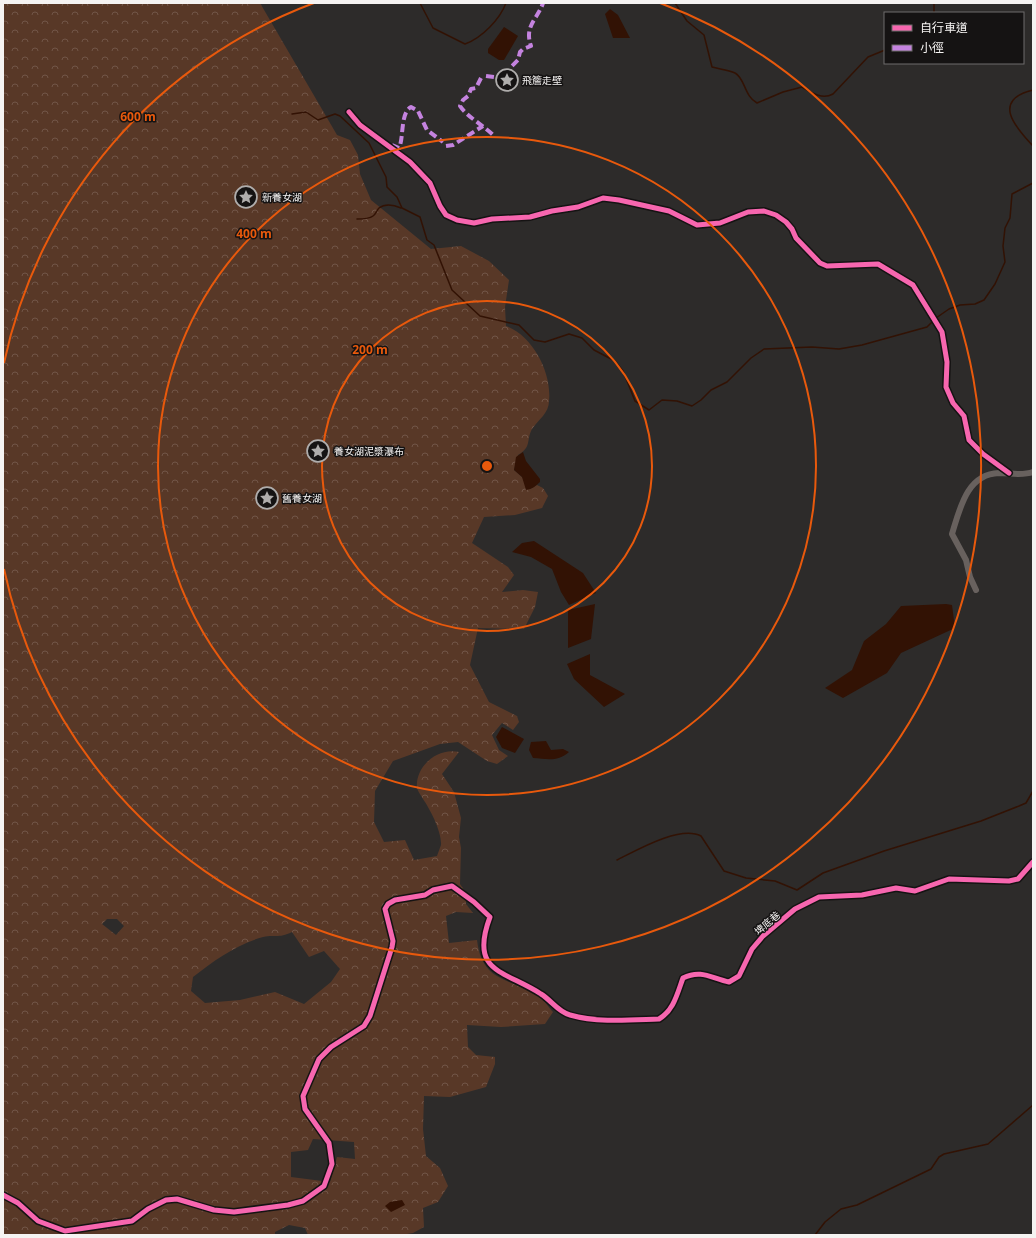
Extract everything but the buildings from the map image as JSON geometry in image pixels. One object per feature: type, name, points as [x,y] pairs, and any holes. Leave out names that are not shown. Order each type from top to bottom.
[{"type":"street","points":[[349,112],[360,125],[410,162],[430,183],[440,206],[446,215],[457,220],[474,223],[492,219],[530,217],[552,211],[578,207],[603,198],[669,211],[697,225],[720,223],[748,212],[764,211],[776,215],[786,222],[792,229],[796,238],[820,263],[827,266],[878,264],[888,268],[913,285],[942,332],[947,362],[946,386],[953,403],[964,416],[968,440],[983,454],[1009,473]]},
{"type":"street","points":[[976,590],[970,577],[966,560],[952,534],[963,498],[978,479],[990,474],[1009,473],[1025,475],[1033,472]]},
{"type":"street","name":"埤底巷","points":[[3,1195],[18,1203],[38,1221],[65,1231],[132,1221],[148,1209],[166,1200],[177,1199],[214,1210],[234,1212],[288,1205],[309,1198],[324,1186],[332,1164],[329,1143],[305,1110],[303,1096],[319,1059],[331,1047],[364,1026],[370,1016],[393,941],[385,909],[388,904],[395,900],[425,895],[433,890],[452,886],[474,902],[490,917],[483,935],[483,950],[489,963],[503,975],[525,984],[544,995],[556,1008],[568,1015],[607,1019],[658,1019],[665,1015],[672,1007],[683,978],[693,973],[705,974],[729,982],[739,976],[752,949],[763,936],[795,909],[819,897],[862,895],[896,888],[915,892],[949,879],[1009,881],[1018,878],[1033,862]]},
{"type":"green space","points":[[3,3],[260,3],[337,135],[350,140],[358,155],[360,174],[371,200],[431,249],[461,246],[489,261],[509,280],[505,307],[506,326],[525,338],[539,357],[544,368],[549,390],[549,405],[543,416],[532,429],[527,446],[518,455],[514,470],[522,477],[530,489],[537,485],[543,488],[548,496],[542,508],[515,515],[484,517],[472,543],[508,567],[514,575],[502,592],[523,590],[538,592],[535,607],[524,629],[478,628],[470,665],[489,702],[517,716],[519,722],[513,730],[502,723],[492,735],[499,750],[508,756],[497,764],[487,761],[458,742],[440,744],[393,761],[375,791],[374,822],[384,842],[405,840],[414,860],[437,856],[441,845],[440,834],[432,815],[417,789],[417,780],[424,766],[436,755],[443,752],[459,752],[442,774],[454,792],[461,818],[459,837],[461,848],[460,884],[466,893],[466,904],[473,913],[456,912],[446,916],[449,943],[477,940],[480,954],[491,972],[498,977],[540,997],[553,1012],[545,1024],[501,1027],[467,1025],[468,1047],[476,1055],[495,1057],[495,1064],[486,1087],[450,1097],[424,1096],[423,1129],[426,1156],[440,1168],[448,1186],[438,1202],[423,1208],[424,1227],[413,1233],[401,1235],[308,1235],[305,1228],[289,1225],[275,1232],[275,1235],[3,1235]],"holes":[[[107,919],[117,919],[124,926],[116,935],[102,924]],[[292,932],[309,957],[324,951],[340,969],[331,982],[304,1004],[275,992],[240,1000],[205,1003],[191,991],[193,977],[226,954],[253,940],[263,937]],[[313,1139],[354,1142],[355,1159],[337,1157],[330,1182],[291,1177],[291,1152],[308,1150]]]},
{"type":"green space","points":[[264,491],[270,491],[274,495],[274,501],[270,505],[264,505],[260,501],[260,495]]},
{"type":"shaded area","points":[[610,9],[618,15],[630,38],[613,38],[605,14]]},
{"type":"shaded area","points":[[504,27],[518,36],[504,60],[499,60],[488,53],[488,49]]},
{"type":"shaded area","points":[[523,452],[526,461],[540,479],[540,482],[537,485],[526,490],[522,477],[514,470],[516,457]]},
{"type":"shaded area","points":[[534,541],[583,573],[596,593],[569,605],[561,592],[552,569],[531,557],[512,552],[522,543]]},
{"type":"shaded area","points":[[595,604],[591,639],[568,648],[568,610]]},
{"type":"shaded area","points":[[952,605],[955,628],[901,653],[887,673],[843,698],[825,688],[852,670],[864,641],[886,624],[901,606]]},
{"type":"shaded area","points":[[590,654],[590,675],[625,694],[604,707],[574,679],[567,664]]},
{"type":"shaded area","points":[[502,727],[524,739],[515,753],[502,748],[496,737]]},
{"type":"shaded area","points":[[546,741],[551,750],[563,749],[569,752],[556,759],[533,758],[529,750],[531,742]]},
{"type":"shaded area","points":[[402,1200],[405,1205],[391,1212],[385,1206],[390,1202]]},
{"type":"waterway","points":[[420,3],[433,28],[465,44],[484,33],[495,21],[506,3]]},
{"type":"waterway","points":[[675,3],[687,21],[704,35],[712,67],[738,75],[749,96],[757,103],[783,92],[802,87],[821,96],[829,96],[833,94],[868,57],[884,50]]},
{"type":"waterway","points":[[934,3],[934,12]]},
{"type":"waterway","points":[[1033,90],[1020,94],[1013,100],[1010,107],[1010,114],[1014,122],[1033,146]]},
{"type":"waterway","points":[[292,114],[306,112],[318,120],[335,114],[340,116],[369,143],[386,177],[387,187],[397,197],[402,208],[420,217],[427,240],[434,245],[452,290],[480,316],[519,325],[534,340],[545,342],[569,334],[582,338],[594,350],[615,361],[623,371],[635,401],[649,410],[662,400],[677,401],[692,406],[701,400],[711,390],[727,382],[751,358],[764,349],[812,347],[839,349],[862,345],[927,327],[933,321]]},
{"type":"waterway","points":[[936,318],[949,309],[960,305],[975,304],[984,300],[995,284],[1005,262],[1003,246],[1005,228],[1010,218],[1012,194],[1033,183]]},
{"type":"waterway","points":[[357,219],[366,219],[371,217],[384,205],[393,205],[401,208]]},
{"type":"waterway","points":[[617,860],[647,845],[670,836],[692,833],[701,836],[724,871],[746,878],[775,881],[797,890],[823,873],[884,851],[981,821],[1019,806],[1026,803],[1033,791]]},
{"type":"waterway","points":[[815,1235],[825,1222],[841,1209],[857,1205],[931,1169],[939,1157],[944,1154],[988,1144],[1033,1105]]},
{"type":"marked path","points":[[486,76],[508,79],[512,66],[518,60],[520,52],[531,46],[529,39],[530,28],[543,3]]},
{"type":"marked path","points":[[481,78],[476,88],[471,89],[468,96],[463,100],[460,106],[467,114],[495,137]]},
{"type":"marked path","points":[[392,145],[399,148],[405,115],[411,107],[418,111],[427,130],[443,142]]},
{"type":"marked path","points":[[446,146],[453,145],[483,126]]},
{"type":"cycle path","points":[[349,112],[360,125],[410,162],[430,183],[440,206],[446,215],[457,220],[474,223],[492,219],[530,217],[552,211],[578,207],[603,198],[669,211],[697,225],[720,223],[748,212],[764,211],[776,215],[786,222],[792,229],[796,238],[820,263],[827,266],[878,264],[913,285],[942,332],[947,362],[946,387],[953,403],[964,416],[969,440],[983,454],[1009,473]]},
{"type":"cycle path","points":[[3,1195],[18,1203],[38,1221],[65,1231],[132,1221],[148,1209],[166,1200],[177,1199],[214,1210],[234,1212],[288,1205],[303,1201],[324,1186],[332,1164],[329,1143],[305,1109],[303,1096],[319,1059],[331,1047],[364,1026],[370,1016],[393,941],[385,909],[388,904],[395,900],[425,895],[433,890],[452,886],[474,902],[490,917],[485,935],[484,949],[487,960],[494,968],[503,974],[541,994],[558,1009],[570,1015],[581,1018],[603,1020],[659,1019],[672,1006],[683,978],[689,975],[701,974],[729,982],[739,976],[752,949],[763,936],[795,909],[819,897],[862,895],[896,888],[915,891],[949,879],[1009,881],[1018,879],[1033,862]]},
{"type":"place","name":"飛簷走壁","points":[[507,80]]},
{"type":"place","name":"新養女湖","points":[[246,197]]},
{"type":"place","name":"養女湖泥漿瀑布","points":[[318,451]]},
{"type":"place","name":"舊養女湖","points":[[267,498]]}]
